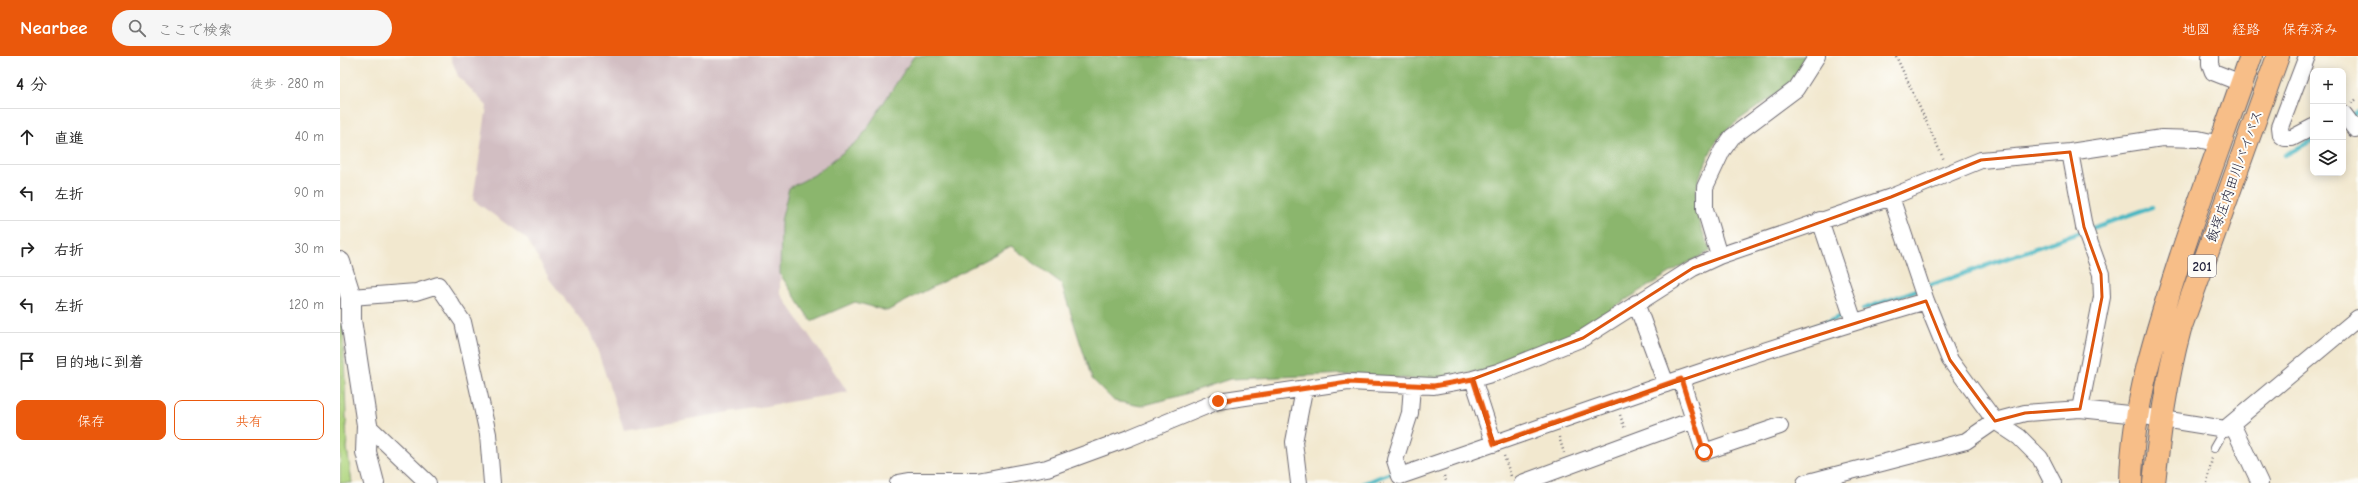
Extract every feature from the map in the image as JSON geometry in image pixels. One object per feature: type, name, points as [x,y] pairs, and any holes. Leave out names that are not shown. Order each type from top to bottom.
[{"type":"highway","name":"飯塚庄内田川バイパス","points":[[2130,483],[2131,464],[2138,415],[2147,366],[2165,305],[2251,56]]},
{"type":"highway","name":"飯塚庄内田川バイパス","points":[[2154,483],[2160,420],[2168,374],[2180,330],[2278,56]]},
{"type":"street","points":[[1719,256],[1705,209],[1705,187],[1722,151],[1732,137],[1796,89],[1817,56]]},
{"type":"street","points":[[2210,56],[2210,64],[2213,72],[2241,83]]},
{"type":"street","points":[[2307,56],[2280,127],[2281,135],[2285,138],[2292,138],[2310,129]]},
{"type":"street","points":[[898,483],[909,481],[1007,480],[1047,468],[1129,438],[1218,401],[1304,390],[1348,382],[1434,386],[1473,379],[1498,372],[1583,338],[1693,268],[1719,256],[1820,220],[1891,197],[1949,171],[1981,160],[2070,152],[2179,137],[2220,144]]},
{"type":"street","points":[[2070,152],[2085,232],[2101,274],[2102,297],[2080,409]]},
{"type":"street","points":[[1891,197],[1924,293],[1950,360],[1995,421],[2019,437],[2040,458],[2053,483]]},
{"type":"street","points":[[1820,220],[1854,322]]},
{"type":"street","points":[[340,262],[351,297],[350,320],[367,425],[366,452],[374,483]]},
{"type":"street","points":[[351,297],[416,292],[438,285],[463,322],[488,434],[492,483]]},
{"type":"street","points":[[1412,385],[1410,413],[1395,460],[1398,471],[1494,440],[1554,423],[1615,402],[1664,381],[1681,379],[1854,322],[1924,293]]},
{"type":"street","points":[[1636,303],[1664,381]]},
{"type":"street","points":[[1805,483],[1966,441],[1995,421],[2025,413],[2080,409],[2138,415],[2160,420],[2228,426],[2358,318]]},
{"type":"street","points":[[1473,379],[1494,440]]},
{"type":"street","points":[[1681,379],[1704,452],[1780,426]]},
{"type":"street","points":[[1299,483],[1294,442],[1304,390]]},
{"type":"street","points":[[1522,483],[1693,420]]},
{"type":"street","points":[[367,425],[428,483]]},
{"type":"street","points":[[2228,426],[2260,483]]},
{"type":"lane","points":[[2214,448],[2228,426]]},
{"type":"path","points":[[1896,56],[1949,171]]},
{"type":"path","points":[[1615,402],[1630,444]]},
{"type":"path","points":[[1554,423],[1568,466]]},
{"type":"path","points":[[1494,440],[1513,483]]},
{"type":"path","points":[[2207,483],[2214,448]]},
{"type":"highlighted area","points":[[2070,152],[2084,227],[2101,274],[2102,297],[2080,409],[2025,413],[1995,421],[1950,360],[1926,301],[1761,353],[1494,444],[1473,379],[1583,338],[1693,268],[1891,197],[1981,160]]},
{"type":"shaded area","points":[[450,56],[914,56],[860,139],[814,175],[789,188],[781,221],[780,293],[848,392],[624,430],[592,334],[550,280],[527,239],[473,200],[487,106],[458,76]]},
{"type":"green space","points":[[914,56],[1806,56],[1791,81],[1768,100],[1732,125],[1719,138],[1712,150],[1699,179],[1695,200],[1698,219],[1711,251],[1683,265],[1619,304],[1579,334],[1488,370],[1423,380],[1350,374],[1230,379],[1179,396],[1141,406],[1114,401],[1092,379],[1061,283],[1011,246],[887,311],[855,302],[811,321],[780,274],[781,221],[789,188],[814,175],[860,139]]},
{"type":"green space","points":[[340,325],[343,325],[347,448],[352,483],[340,483]]},
{"type":"waterway","points":[[2351,117],[2358,111]]},
{"type":"waterway","points":[[2285,155],[2310,142]]},
{"type":"waterway","points":[[1863,309],[2152,207]]},
{"type":"waterway","points":[[1808,329],[1840,317]]},
{"type":"waterway","points":[[1364,483],[1396,471]]},
{"type":"route","points":[[1218,401],[1304,390],[1348,382],[1434,386],[1473,379],[1494,444],[1681,379],[1704,452]]}]
